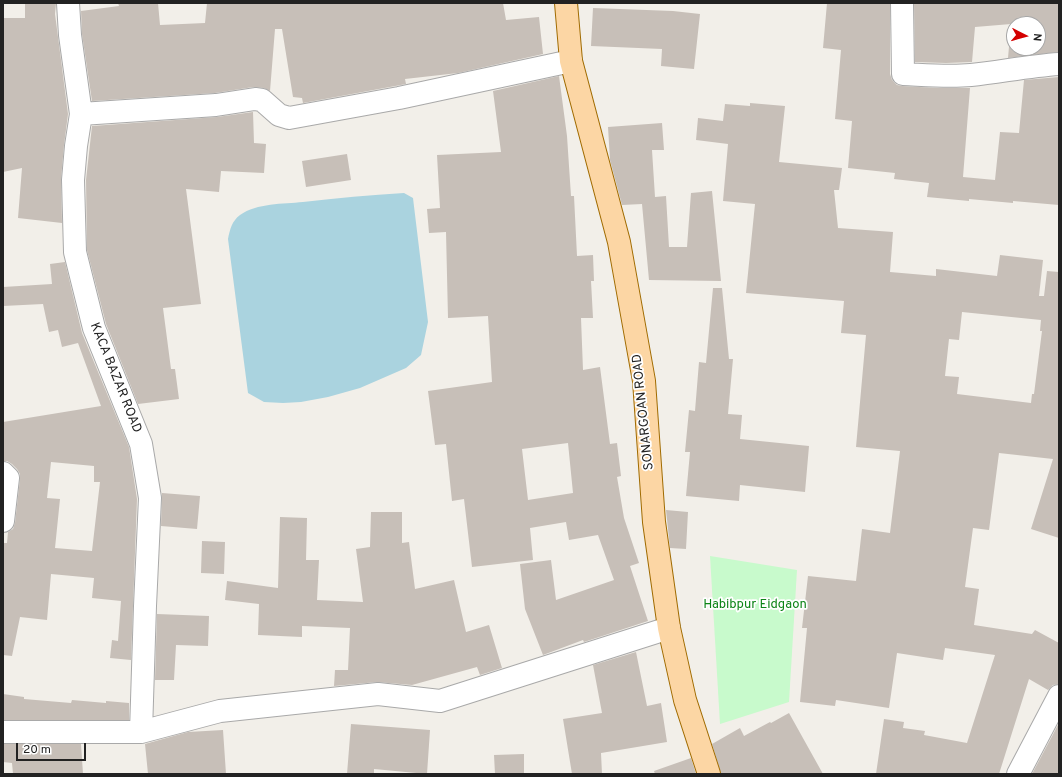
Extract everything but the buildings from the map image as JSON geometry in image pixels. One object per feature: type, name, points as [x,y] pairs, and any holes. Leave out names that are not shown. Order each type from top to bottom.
[{"type":"main road","name":"SONARGOAN ROAD","points":[[566,3],[571,61],[619,242],[644,381],[654,522],[669,628],[685,700],[709,774]]},
{"type":"street","name":"KACA BAZAR ROAD","points":[[68,3],[70,35],[81,114],[73,180],[75,252],[94,328],[141,444],[150,498],[141,732]]},
{"type":"street","points":[[902,3],[903,74],[954,76],[971,75],[1032,66],[1059,64]]},
{"type":"street","points":[[81,114],[216,105],[255,99],[262,100],[279,115],[289,118],[399,98],[571,61]]},
{"type":"street","points":[[3,473],[8,478],[3,521]]},
{"type":"street","points":[[3,732],[141,732],[220,711],[378,694],[440,701],[669,628]]},
{"type":"street","points":[[1018,774],[1059,696]]},
{"type":"green space","name":"Habibpur Eidgaon","points":[[710,556],[797,570],[789,702],[720,724]]},
{"type":"water","points":[[404,193],[413,198],[428,322],[421,355],[406,368],[360,388],[328,397],[301,402],[283,403],[264,402],[248,393],[228,239],[235,220],[247,211],[262,206]]}]
